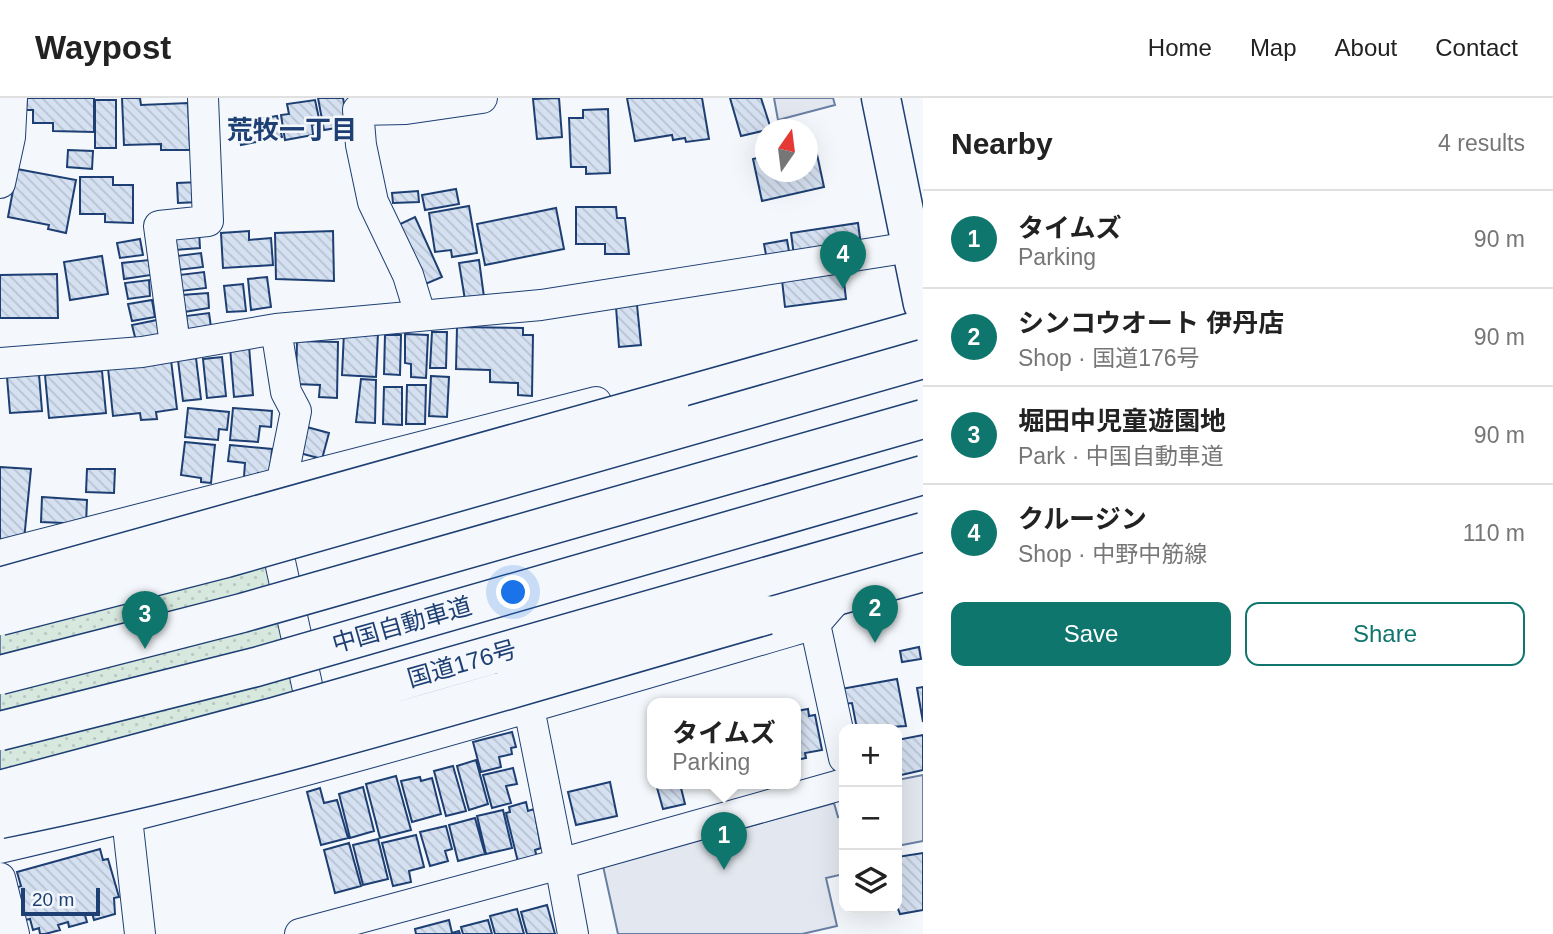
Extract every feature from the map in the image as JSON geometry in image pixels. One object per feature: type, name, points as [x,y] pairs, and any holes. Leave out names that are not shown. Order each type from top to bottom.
[{"type":"main road","points":[[881,98],[913,196],[912,247],[923,304]]},
{"type":"main road","points":[[0,587],[923,329]]},
{"type":"main road","points":[[0,616],[226,558],[923,359]]},
{"type":"main road","points":[[0,675],[307,595],[923,419]]},
{"type":"main road","name":"中国自動車道","points":[[0,731],[256,667],[923,475]]},
{"type":"main road","name":"国道176号","points":[[0,790],[353,695],[923,532]]},
{"type":"main road","points":[[0,820],[87,802],[322,740],[923,572]]},
{"type":"street","points":[[0,183],[10,137],[12,98]]},
{"type":"street","points":[[175,345],[159,226],[208,221],[208,155],[203,98]]},
{"type":"street","points":[[420,314],[408,275],[373,202],[356,104],[406,109],[482,98]]},
{"type":"street","points":[[0,362],[142,352],[276,329],[541,305],[912,247]]},
{"type":"street","points":[[276,329],[286,392],[296,411],[273,484],[325,764]]},
{"type":"street","points":[[0,555],[273,484],[699,379],[738,381]]},
{"type":"street","points":[[0,848],[127,818],[529,708],[815,624],[841,594]]},
{"type":"street","points":[[815,624],[839,735]]},
{"type":"street","points":[[529,708],[573,934]]},
{"type":"street","points":[[300,934],[839,785]]},
{"type":"street","points":[[127,818],[140,934]]},
{"type":"street","points":[[0,878],[14,934]]},
{"type":"shaded area","points":[[774,98],[833,98],[835,105],[778,119]]},
{"type":"shaded area","points":[[257,501],[310,731],[0,804],[0,567]]},
{"type":"shaded area","points":[[923,775],[923,841],[902,845],[902,787],[902,779]]},
{"type":"shaded area","points":[[834,803],[839,817],[839,875],[826,878],[837,926],[802,934],[618,934],[603,866]]},
{"type":"building","points":[[27,98],[94,98],[94,132],[53,131],[53,123],[33,123],[33,110],[26,110]]},
{"type":"building","points":[[122,98],[140,98],[141,105],[188,103],[190,150],[161,150],[161,144],[124,145]]},
{"type":"building","points":[[318,98],[343,98],[348,126],[324,130]]},
{"type":"building","points":[[559,98],[562,137],[537,139],[533,99]]},
{"type":"building","points":[[627,98],[702,98],[709,139],[686,142],[685,138],[673,140],[672,135],[635,141]]},
{"type":"building","points":[[730,98],[761,98],[768,119],[755,119],[755,133],[741,136]]},
{"type":"building","points":[[95,100],[116,100],[116,148],[95,148]]},
{"type":"building","points":[[315,100],[320,123],[312,125],[313,135],[285,140],[281,115],[289,114],[287,104]]},
{"type":"building","points":[[608,109],[610,173],[586,174],[586,167],[571,167],[569,118],[583,118],[583,110]]},
{"type":"building","points":[[277,116],[282,137],[241,145],[237,123]]},
{"type":"building","points":[[68,150],[93,151],[92,169],[67,167]]},
{"type":"building","points":[[818,159],[824,187],[762,201],[758,182],[818,182]]},
{"type":"building","points":[[17,169],[76,180],[66,233],[48,229],[49,225],[8,217]]},
{"type":"building","points":[[80,177],[113,177],[113,185],[133,185],[133,223],[105,222],[105,214],[80,214]]},
{"type":"building","points":[[199,182],[200,202],[178,203],[177,183]]},
{"type":"building","points":[[456,189],[459,204],[425,210],[422,195]]},
{"type":"building","points":[[418,191],[419,202],[393,203],[392,193]]},
{"type":"building","points":[[469,206],[477,253],[452,257],[451,250],[435,252],[429,213]]},
{"type":"building","points":[[576,207],[616,207],[617,218],[625,218],[629,254],[605,254],[605,244],[576,244]]},
{"type":"building","points":[[556,208],[564,249],[485,265],[477,224]]},
{"type":"building","points":[[415,217],[442,277],[423,285],[396,226]]},
{"type":"building","points":[[858,223],[861,246],[794,256],[791,233]]},
{"type":"building","points":[[199,231],[200,248],[175,250],[174,234]]},
{"type":"building","points":[[249,231],[249,240],[271,238],[273,265],[223,268],[221,233]]},
{"type":"building","points":[[333,231],[334,281],[276,279],[275,233]]},
{"type":"building","points":[[140,239],[143,255],[120,258],[117,243]]},
{"type":"building","points":[[787,240],[790,257],[767,260],[764,244]]},
{"type":"building","points":[[201,253],[203,267],[178,270],[177,256]]},
{"type":"building","points":[[102,256],[108,294],[70,300],[64,262]]},
{"type":"building","points":[[149,260],[151,275],[124,279],[122,263]]},
{"type":"building","points":[[479,260],[484,297],[465,300],[459,263]]},
{"type":"building","points":[[204,272],[206,288],[181,291],[179,275]]},
{"type":"building","points":[[843,273],[846,299],[785,307],[782,280]]},
{"type":"building","points":[[57,274],[58,318],[0,318],[0,275]]},
{"type":"building","points":[[267,277],[271,307],[251,310],[248,279]]},
{"type":"building","points":[[149,280],[150,296],[128,299],[125,283]]},
{"type":"building","points":[[243,284],[246,311],[227,312],[224,286]]},
{"type":"building","points":[[208,293],[209,308],[184,312],[182,295]]},
{"type":"building","points":[[152,300],[155,317],[132,321],[128,304]]},
{"type":"building","points":[[637,305],[641,345],[619,347],[616,307]]},
{"type":"building","points":[[209,313],[211,327],[188,330],[186,316]]},
{"type":"building","points":[[157,320],[160,337],[136,341],[132,325]]},
{"type":"building","points":[[457,327],[523,328],[523,335],[533,335],[532,396],[518,395],[518,383],[490,382],[490,370],[456,369]]},
{"type":"building","points":[[344,332],[378,333],[376,377],[342,375]]},
{"type":"building","points":[[432,332],[447,332],[446,368],[430,368]]},
{"type":"building","points":[[405,334],[428,335],[426,378],[411,377],[411,364],[405,363]]},
{"type":"building","points":[[385,335],[401,335],[400,375],[384,374]]},
{"type":"building","points":[[297,341],[338,342],[337,398],[319,397],[320,385],[296,384]]},
{"type":"building","points":[[249,346],[253,395],[234,397],[230,347]]},
{"type":"building","points":[[222,357],[226,396],[207,398],[203,359]]},
{"type":"building","points":[[196,358],[201,399],[183,401],[178,360]]},
{"type":"building","points":[[171,360],[177,409],[156,412],[157,419],[141,420],[140,413],[113,416],[108,368]]},
{"type":"building","points":[[102,371],[106,413],[49,418],[45,375]]},
{"type":"building","points":[[39,374],[42,411],[10,413],[7,377]]},
{"type":"building","points":[[431,376],[449,377],[447,417],[429,416]]},
{"type":"building","points":[[361,379],[376,380],[375,423],[356,422]]},
{"type":"building","points":[[407,385],[426,385],[425,424],[406,424]]},
{"type":"building","points":[[384,387],[402,387],[402,425],[383,424]]},
{"type":"building","points":[[188,408],[229,412],[227,430],[219,429],[218,440],[185,437]]},
{"type":"building","points":[[233,408],[272,411],[271,427],[260,426],[258,442],[230,440]]},
{"type":"building","points":[[303,426],[329,433],[322,459],[296,452]]},
{"type":"building","points":[[185,442],[215,445],[211,483],[201,482],[201,478],[181,475]]},
{"type":"building","points":[[230,445],[272,449],[270,474],[258,473],[258,479],[244,477],[245,463],[228,461]]},
{"type":"building","points":[[0,467],[31,469],[24,540],[0,539]]},
{"type":"building","points":[[87,469],[115,469],[114,493],[86,492]]},
{"type":"building","points":[[42,497],[87,500],[86,524],[41,522]]},
{"type":"building","points":[[919,647],[921,659],[902,662],[900,651]]},
{"type":"building","points":[[897,679],[906,726],[856,724],[852,703],[844,704],[841,689]]},
{"type":"building","points":[[923,687],[923,722],[917,688]]},
{"type":"building","points":[[808,709],[809,716],[815,715],[822,750],[805,753],[806,758],[801,759],[801,710]]},
{"type":"building","points":[[512,732],[516,747],[511,748],[512,754],[499,757],[501,767],[481,772],[473,742]]},
{"type":"building","points":[[923,735],[923,770],[902,775],[902,739]]},
{"type":"building","points":[[476,760],[488,804],[469,810],[457,766]]},
{"type":"building","points":[[453,766],[466,811],[446,816],[434,771]]},
{"type":"building","points":[[513,768],[517,784],[506,786],[511,803],[492,808],[483,775]]},
{"type":"building","points":[[396,776],[411,830],[380,838],[366,784]]},
{"type":"building","points":[[420,777],[421,781],[432,778],[441,814],[412,822],[401,781]]},
{"type":"building","points":[[610,782],[617,816],[576,825],[568,792]]},
{"type":"building","points":[[363,787],[374,831],[350,838],[339,794]]},
{"type":"building","points":[[320,788],[324,803],[337,800],[348,838],[321,845],[307,792]]},
{"type":"building","points":[[657,789],[681,789],[685,804],[663,809]]},
{"type":"building","points":[[526,802],[528,811],[534,809],[541,848],[535,850],[537,857],[518,862],[506,813],[510,812],[509,807]]},
{"type":"building","points":[[503,810],[512,848],[486,854],[477,816]]},
{"type":"building","points":[[475,818],[485,854],[458,861],[449,825]]},
{"type":"building","points":[[446,826],[452,849],[445,851],[448,861],[430,866],[420,832]]},
{"type":"building","points":[[416,835],[424,867],[409,871],[411,882],[393,886],[382,843]]},
{"type":"building","points":[[378,839],[388,879],[363,885],[353,845]]},
{"type":"building","points":[[349,843],[361,886],[335,893],[324,850]]},
{"type":"building","points":[[100,849],[103,860],[108,859],[119,897],[114,898],[115,914],[94,920],[92,913],[85,915],[87,922],[69,927],[68,922],[58,925],[60,930],[45,934],[40,934],[39,928],[33,930],[30,919],[25,920],[16,888],[21,886],[17,872]]},
{"type":"building","points":[[923,853],[923,910],[900,914],[902,913],[902,856]]},
{"type":"building","points":[[547,905],[555,934],[527,934],[521,912]]},
{"type":"building","points":[[517,909],[524,934],[495,934],[490,916]]},
{"type":"building","points":[[449,920],[452,933],[459,931],[460,934],[416,934],[415,929]]},
{"type":"building","points":[[488,920],[492,934],[463,934],[461,927]]},
{"type":"place","name":"クルージン","points":[[843,289]]},
{"type":"place","name":"シンコウオート 伊丹店","points":[[875,643]]},
{"type":"place","name":"堀田中児童遊園地","points":[[145,649]]},
{"type":"place","name":"タイムズ","points":[[724,870]]},
{"type":"district","name":"荒牧一丁目","points":[[292,130]]}]
